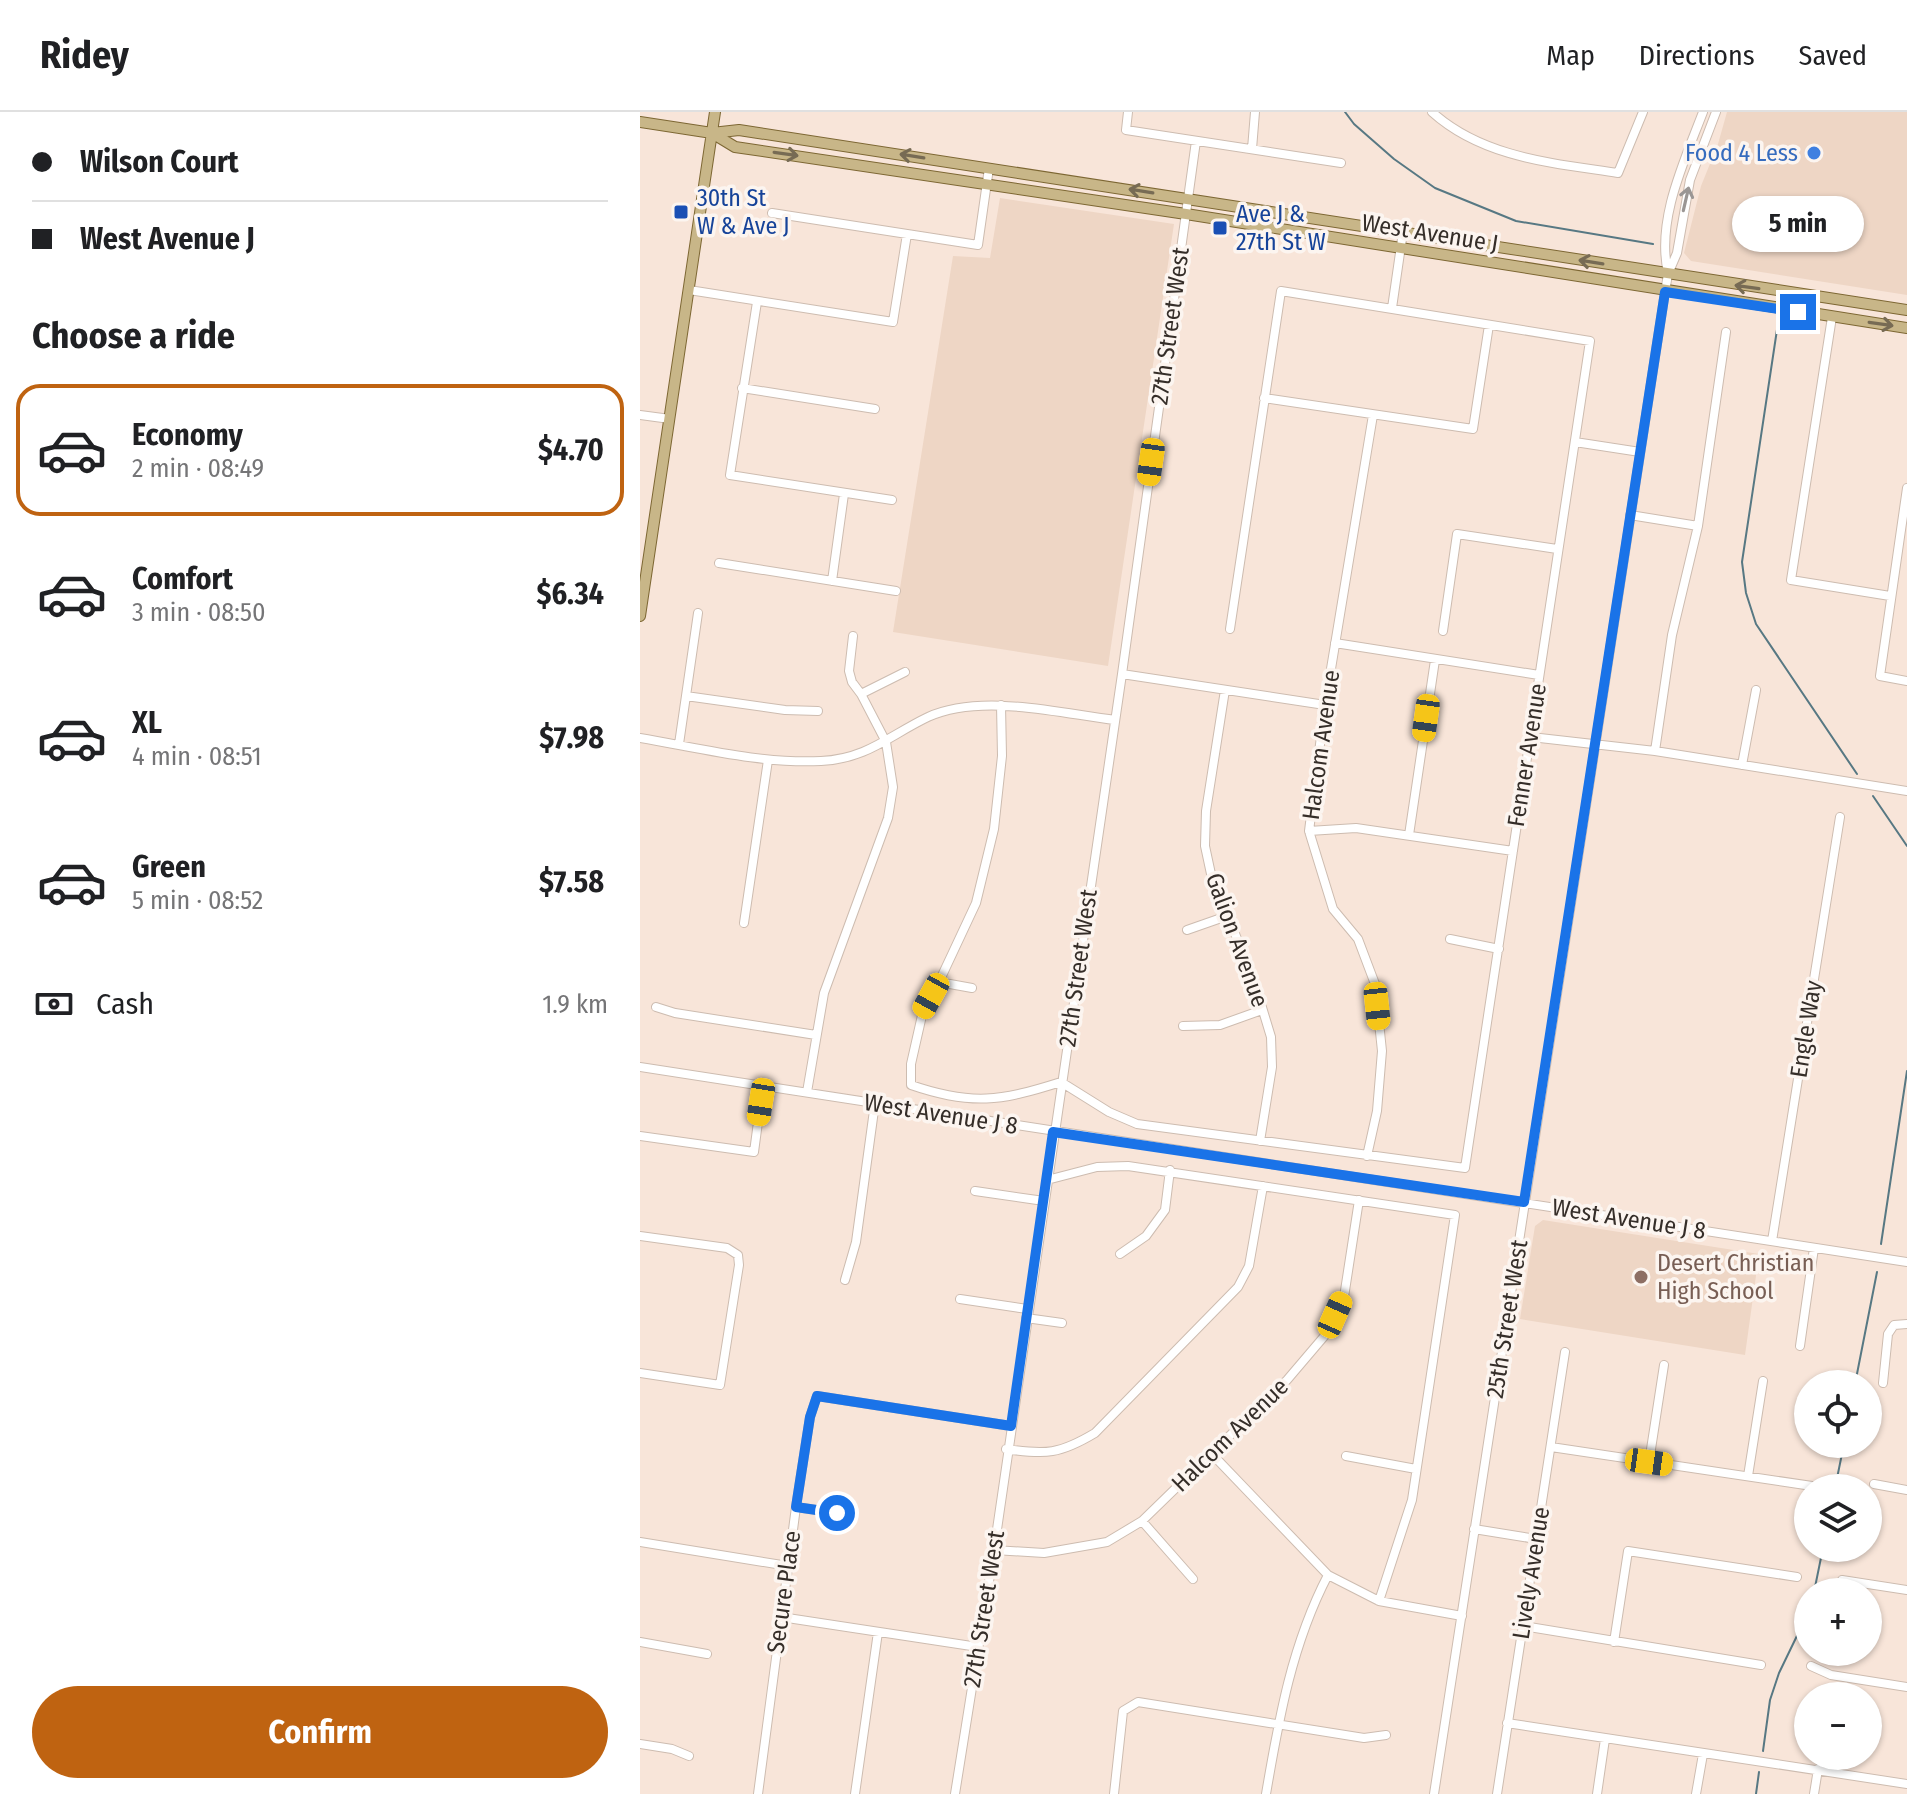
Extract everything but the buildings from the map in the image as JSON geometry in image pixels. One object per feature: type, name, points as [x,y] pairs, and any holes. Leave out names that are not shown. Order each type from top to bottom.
[{"type":"main road","points":[[640,616],[715,112]]},
{"type":"main road","name":"West Avenue J","points":[[640,122],[712,133],[739,130],[1907,310]]},
{"type":"main road","name":"West Avenue J","points":[[712,133],[735,147],[1186,214],[1907,328]]},
{"type":"street","points":[[1128,112],[1126,130],[1341,163]]},
{"type":"street","points":[[1252,149],[1255,112]]},
{"type":"street","points":[[1432,112],[1481,143],[1521,158],[1618,173],[1643,112]]},
{"type":"street","name":"25th Street West","points":[[1668,274],[1663,251],[1672,202],[1703,112]]},
{"type":"street","name":"25th Street West","points":[[1434,1794],[1668,274],[1677,253],[1690,180],[1716,112]]},
{"type":"street","name":"27th Street West","points":[[955,1794],[994,1550],[1006,1449],[1122,674],[1196,141]]},
{"type":"street","points":[[772,213],[978,245],[989,168]]},
{"type":"street","points":[[1392,308],[1403,232]]},
{"type":"street","points":[[689,290],[893,322],[907,234]]},
{"type":"street","points":[[1230,629],[1264,398],[1281,291],[1489,325],[1473,429],[1264,398]]},
{"type":"street","points":[[757,302],[730,475],[892,500]]},
{"type":"street","points":[[1832,317],[1791,580],[1890,596]]},
{"type":"street","name":"Fenner Avenue","points":[[1367,1156],[1465,1168],[1590,341],[1489,325]]},
{"type":"street","points":[[1655,751],[1672,635],[1698,526],[1726,332]]},
{"type":"street","points":[[742,388],[875,409]]},
{"type":"street","points":[[640,415],[670,419]]},
{"type":"street","name":"Halcom Avenue","points":[[1367,1156],[1377,1111],[1382,1051],[1375,984],[1358,939],[1333,909],[1309,831],[1325,705],[1373,415]]},
{"type":"street","points":[[1575,442],[1640,452]]},
{"type":"street","points":[[1907,488],[1880,676],[1907,681]]},
{"type":"street","points":[[832,581],[844,494]]},
{"type":"street","points":[[1630,515],[1698,526]]},
{"type":"street","points":[[1443,631],[1457,534],[1557,549]]},
{"type":"street","points":[[719,563],[896,591]]},
{"type":"street","points":[[679,744],[698,613]]},
{"type":"street","points":[[807,1092],[824,993],[888,818],[893,787],[886,742],[852,682],[849,671],[853,636]]},
{"type":"street","points":[[1335,643],[1539,675]]},
{"type":"street","points":[[1409,835],[1435,660]]},
{"type":"street","points":[[861,694],[905,672]]},
{"type":"street","points":[[1122,674],[1325,705]]},
{"type":"street","name":"Galion Avenue","points":[[1225,690],[1206,811],[1205,846],[1211,874],[1254,981],[1271,1037],[1272,1067],[1260,1141]]},
{"type":"street","points":[[1742,765],[1756,690]]},
{"type":"street","points":[[686,696],[785,710],[818,711]]},
{"type":"street","points":[[1001,705],[1002,756],[994,829],[976,903],[923,1011],[911,1064],[911,1085],[931,1092],[987,1101],[1015,1097],[1061,1082],[1109,1112],[1137,1124],[1367,1156]]},
{"type":"street","points":[[640,738],[768,760],[823,761],[857,754],[886,742],[929,717],[974,707],[1001,705],[1115,720]]},
{"type":"street","points":[[1531,737],[1655,751],[1907,791]]},
{"type":"street","points":[[744,923],[768,760]]},
{"type":"street","name":"Engle Way","points":[[1772,1241],[1840,817]]},
{"type":"street","points":[[1309,831],[1356,828],[1513,851]]},
{"type":"street","points":[[1187,930],[1227,916]]},
{"type":"street","points":[[1450,939],[1499,949]]},
{"type":"street","points":[[939,982],[972,988]]},
{"type":"street","points":[[656,1007],[675,1013],[816,1035]]},
{"type":"street","points":[[1183,1026],[1220,1025],[1262,1010]]},
{"type":"street","name":"West Avenue J 8","points":[[640,1067],[1907,1262]]},
{"type":"street","points":[[640,1136],[754,1152],[763,1085]]},
{"type":"street","points":[[845,1280],[856,1242],[875,1103]]},
{"type":"street","points":[[1047,1180],[1097,1167],[1128,1166],[1455,1215],[1412,1500],[1379,1601]]},
{"type":"street","points":[[1120,1254],[1146,1236],[1165,1210],[1170,1170]]},
{"type":"street","points":[[1006,1449],[1039,1454],[1071,1448],[1095,1433],[1238,1287],[1249,1266],[1263,1186]]},
{"type":"street","points":[[975,1191],[1044,1201]]},
{"type":"street","name":"Halcom Avenue","points":[[994,1550],[1044,1553],[1107,1542],[1142,1521],[1287,1380],[1327,1333],[1344,1297],[1359,1200]]},
{"type":"street","points":[[640,1236],[727,1248],[738,1255],[739,1265],[720,1385],[640,1373]]},
{"type":"street","points":[[1800,1346],[1814,1248]]},
{"type":"street","points":[[960,1299],[1062,1323]]},
{"type":"street","points":[[1883,1383],[1888,1334],[1894,1325],[1907,1324]]},
{"type":"street","name":"Lively Avenue","points":[[1497,1794],[1565,1352]]},
{"type":"street","points":[[1649,1462],[1664,1365]]},
{"type":"street","points":[[1748,1476],[1763,1381]]},
{"type":"street","name":"Secure Place","points":[[758,1794],[796,1507],[810,1417],[817,1396],[1011,1426]]},
{"type":"street","points":[[1551,1447],[1794,1483]]},
{"type":"street","points":[[1211,1453],[1328,1575],[1379,1601],[1462,1616]]},
{"type":"street","points":[[1346,1456],[1416,1469]]},
{"type":"street","points":[[1882,1485],[1907,1490]]},
{"type":"street","points":[[796,1507],[837,1513]]},
{"type":"street","points":[[1142,1521],[1193,1579]]},
{"type":"street","points":[[1474,1529],[1536,1539]]},
{"type":"street","points":[[640,1542],[788,1566]]},
{"type":"street","points":[[1614,1642],[1628,1551],[1797,1577]]},
{"type":"street","points":[[1266,1794],[1294,1656],[1309,1611],[1328,1575]]},
{"type":"street","points":[[1882,1586],[1907,1590]]},
{"type":"street","points":[[781,1617],[978,1647]]},
{"type":"street","points":[[1523,1626],[1761,1665]]},
{"type":"street","points":[[855,1794],[878,1632]]},
{"type":"street","points":[[640,1642],[707,1654]]},
{"type":"street","points":[[1811,1666],[1831,1675],[1907,1687]]},
{"type":"street","points":[[1114,1794],[1123,1711],[1138,1702],[1364,1738],[1386,1735]]},
{"type":"street","points":[[1507,1723],[1794,1766]]},
{"type":"street","points":[[1597,1794],[1605,1739]]},
{"type":"street","points":[[640,1744],[672,1749],[689,1756]]},
{"type":"street","points":[[1696,1794],[1703,1754]]},
{"type":"street","points":[[1814,1794],[1818,1770]]},
{"type":"street","points":[[1824,1770],[1907,1784]]},
{"type":"shaded area","points":[[1727,112],[1907,112],[1907,295],[1691,261],[1684,253],[1701,186]]},
{"type":"shaded area","points":[[1000,198],[1174,224],[1108,666],[893,632],[953,256],[990,258]]},
{"type":"shaded area","name":"Desert Christian High School","points":[[1543,1220],[1759,1254],[1745,1355],[1520,1319],[1535,1226]]},
{"type":"waterway","points":[[1345,112],[1354,124],[1394,159],[1435,188],[1516,221],[1653,244]]},
{"type":"waterway","points":[[1778,323],[1742,562],[1746,593],[1756,624],[1857,774]]},
{"type":"waterway","points":[[1873,796],[1907,846]]},
{"type":"waterway","points":[[1881,1244],[1907,1071]]},
{"type":"waterway","points":[[1858,1370],[1877,1272]]},
{"type":"waterway","points":[[1838,1474],[1841,1458]]},
{"type":"waterway","points":[[1817,1578],[1820,1562]]},
{"type":"waterway","points":[[1763,1751],[1770,1700],[1794,1642]]},
{"type":"waterway","points":[[1756,1794],[1759,1772]]},
{"type":"place","name":"Food 4 Less","points":[[1814,153]]},
{"type":"place","name":"30th St W & Ave J","points":[[681,212]]},
{"type":"place","name":"Ave J & 27th St W","points":[[1220,228]]},
{"type":"place","name":"Desert Christian High School","points":[[1641,1277]]},
{"type":"route","points":[[837,1513],[796,1507],[810,1417],[817,1396],[1011,1426],[1053,1132],[1524,1202],[1665,292],[1798,312]]}]
